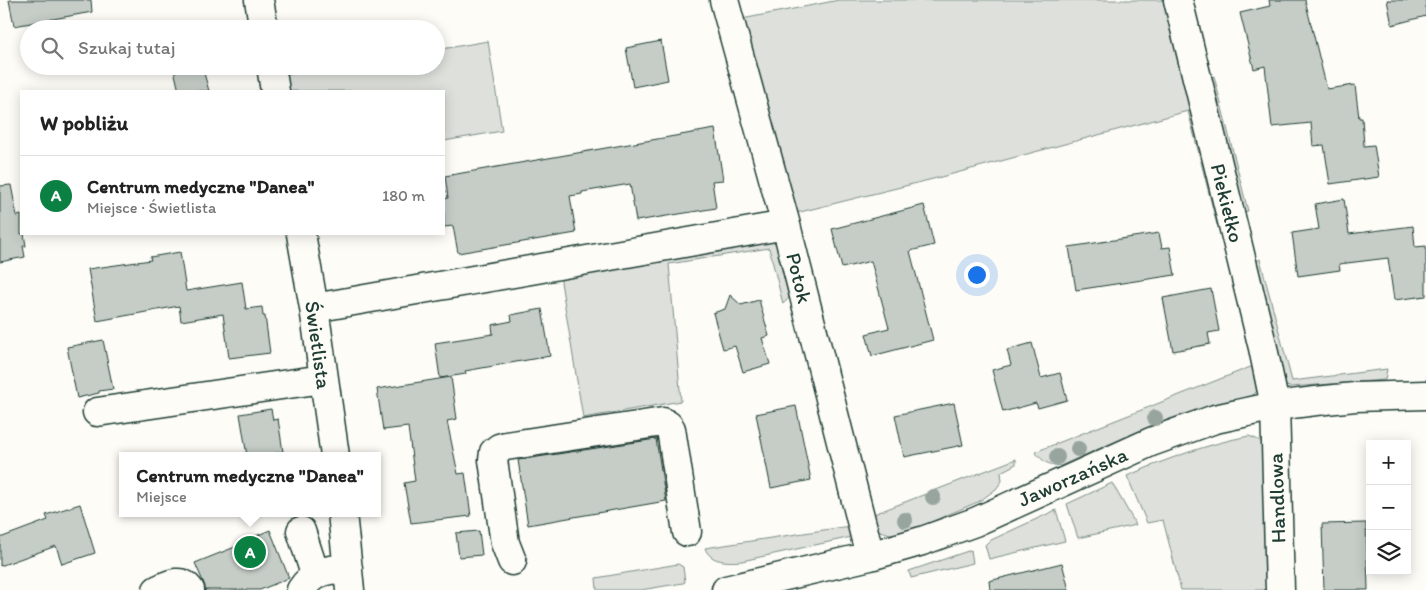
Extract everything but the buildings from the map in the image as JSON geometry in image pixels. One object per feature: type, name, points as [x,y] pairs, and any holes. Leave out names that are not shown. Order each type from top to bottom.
[{"type":"street","points":[[259,0],[262,20]]},
{"type":"street","name":"Potok","points":[[724,0],[786,225],[870,556]]},
{"type":"street","name":"Piekiełko","points":[[1178,0],[1263,348],[1275,406]]},
{"type":"street","points":[[272,75],[275,90]]},
{"type":"street","points":[[314,308],[786,225]]},
{"type":"street","name":"Świetlista","points":[[300,235],[314,308],[333,452]]},
{"type":"street","points":[[97,412],[324,378]]},
{"type":"street","name":"Jaworzańska","points":[[726,590],[870,556],[922,541],[975,522],[1151,442],[1215,419],[1275,406],[1354,397],[1426,394]]},
{"type":"street","name":"Handlowa","points":[[1275,406],[1280,590]]},
{"type":"street","points":[[512,561],[505,543],[492,460],[494,452],[506,446],[663,422],[671,430],[687,532]]},
{"type":"street","points":[[342,517],[349,579]]},
{"type":"street","points":[[301,531],[308,582],[333,570],[349,579]]},
{"type":"street","points":[[157,590],[179,582],[188,586],[190,590]]},
{"type":"shaded area","points":[[839,0],[1170,0],[1225,220],[1217,225],[1188,111],[945,176],[792,214],[737,20]]},
{"type":"shaded area","points":[[488,41],[502,131],[445,141],[445,90],[284,90],[286,75],[445,75],[445,48]]},
{"type":"shaded area","points":[[1214,76],[1248,211],[1239,213],[1211,78]]},
{"type":"shaded area","points":[[773,240],[777,246],[789,298],[783,304],[769,248],[669,264],[681,401],[583,418],[561,282],[562,276]]},
{"type":"shaded area","points":[[1260,259],[1292,381],[1387,369],[1385,380],[1285,386],[1278,352],[1251,264]]},
{"type":"shaded area","points":[[1245,332],[1249,333],[1260,385],[1252,396],[1184,414],[1152,425],[1060,466],[1046,462],[1035,452],[1253,366]]},
{"type":"shaded area","points":[[1249,436],[1261,441],[1264,446],[1269,590],[1181,590],[1163,520],[1147,523],[1127,476],[1187,453]]},
{"type":"shaded area","points":[[1016,459],[1016,464],[1001,472],[1002,481],[996,489],[980,501],[897,534],[880,531],[875,526],[874,514]]},
{"type":"shaded area","points":[[1112,483],[1136,525],[1078,538],[1067,504]]},
{"type":"shaded area","points":[[1056,510],[1065,541],[989,559],[985,545],[989,541]]},
{"type":"shaded area","points":[[850,526],[851,536],[847,538],[742,561],[715,559],[707,553],[705,548]]},
{"type":"shaded area","points":[[971,550],[973,563],[911,578],[909,571]]},
{"type":"shaded area","points":[[678,564],[683,567],[685,582],[683,583],[641,590],[597,590],[596,578]]},
{"type":"place","name":"Centrum medyczne \"Danea\"","points":[[250,552]]}]
